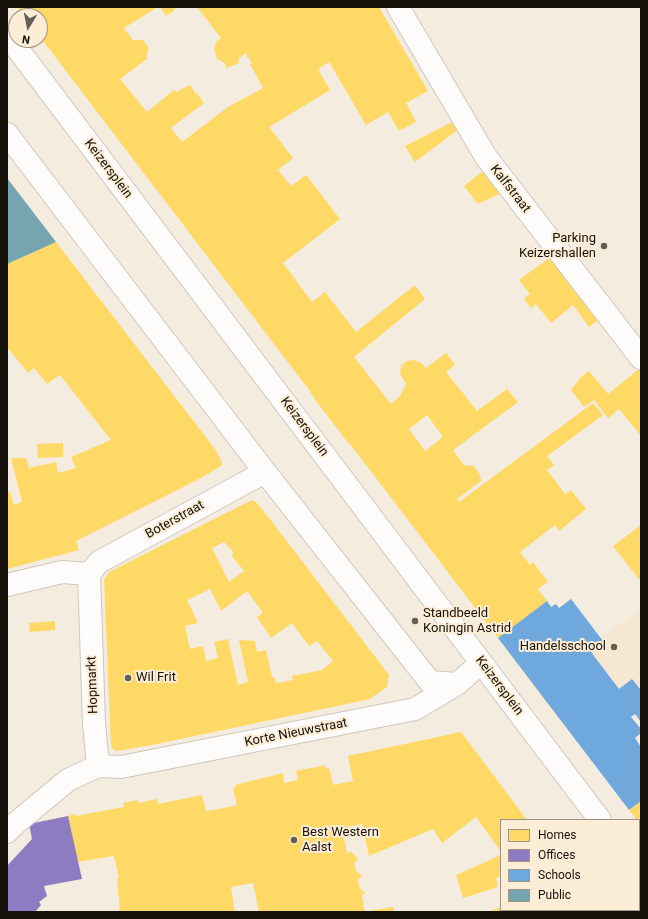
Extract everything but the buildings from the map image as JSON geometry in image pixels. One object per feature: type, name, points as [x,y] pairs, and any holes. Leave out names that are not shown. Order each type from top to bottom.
[{"type":"street","name":"Kalfstraat","points":[[398,7],[486,157],[641,358]]},
{"type":"street","name":"Keizersplein","points":[[7,36],[599,819]]},
{"type":"street","points":[[7,134],[265,472],[430,682],[456,684]]},
{"type":"street","name":"Boterstraat","points":[[89,574],[99,562],[265,472]]},
{"type":"street","points":[[7,585],[62,572],[89,574]]},
{"type":"street","name":"Hopmarkt","points":[[89,574],[95,737],[98,766]]},
{"type":"street","name":"Korte Nieuwstraat","points":[[98,766],[121,767],[416,709],[456,684],[481,663]]},
{"type":"street","points":[[7,832],[68,780],[98,766]]},
{"type":"shaded area","name":"Handelsschool","points":[[641,610],[641,687],[571,734],[531,684]]},
{"type":"place","name":"Parking Keizershallen","points":[[604,246]]},
{"type":"place","name":"Standbeeld Koningin Astrid","points":[[415,621]]},
{"type":"place","name":"Handelsschool","points":[[614,647]]},
{"type":"place","name":"Wil Frit","points":[[128,678]]},
{"type":"place","name":"Best Western Aalst","points":[[294,840]]}]
